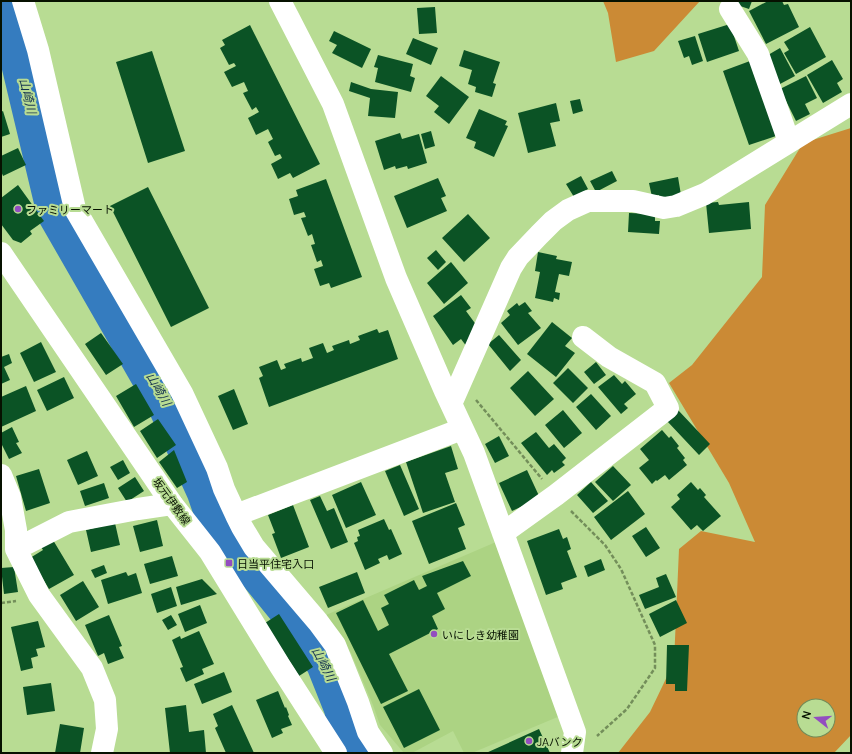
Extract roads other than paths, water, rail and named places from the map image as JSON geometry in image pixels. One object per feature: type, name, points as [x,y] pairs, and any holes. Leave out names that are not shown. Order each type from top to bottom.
[{"type":"street","points":[[22,1],[38,50],[75,209],[182,393],[218,468],[224,488],[242,527],[254,547],[318,622],[335,645],[358,702],[368,732],[382,753]]},
{"type":"street","points":[[280,1],[333,104],[396,278],[445,391],[474,453],[575,732],[572,753]]},
{"type":"street","points":[[730,9],[758,54],[789,142]]},
{"type":"street","points":[[451,404],[511,268],[518,257],[553,221],[568,210],[588,201],[633,201],[664,208],[676,206],[705,194],[851,104]]},
{"type":"street","name":"坂元伊敷線","points":[[1,253],[172,504],[210,552],[280,666],[336,753]]},
{"type":"street","points":[[503,533],[556,495],[668,408],[655,383],[609,357],[584,337]]},
{"type":"street","points":[[236,515],[462,429]]},
{"type":"street","points":[[1,474],[10,497],[16,530],[16,549],[39,595],[92,668],[105,700],[106,729],[102,753]]},
{"type":"street","points":[[16,549],[69,522],[172,504]]},
{"type":"waterway","name":"山崎川","points":[[4,1],[11,19],[57,212],[169,407],[207,491],[223,537],[260,574],[295,617],[326,662],[344,707],[353,744],[360,753]]},
{"type":"place","name":"ファミリーマート","points":[[18,209]]},
{"type":"place","name":"日当平住宅入口","points":[[229,563]]},
{"type":"place","name":"いにしき幼稚園","points":[[434,634]]},
{"type":"place","name":"JAバンク","points":[[529,741]]}]
